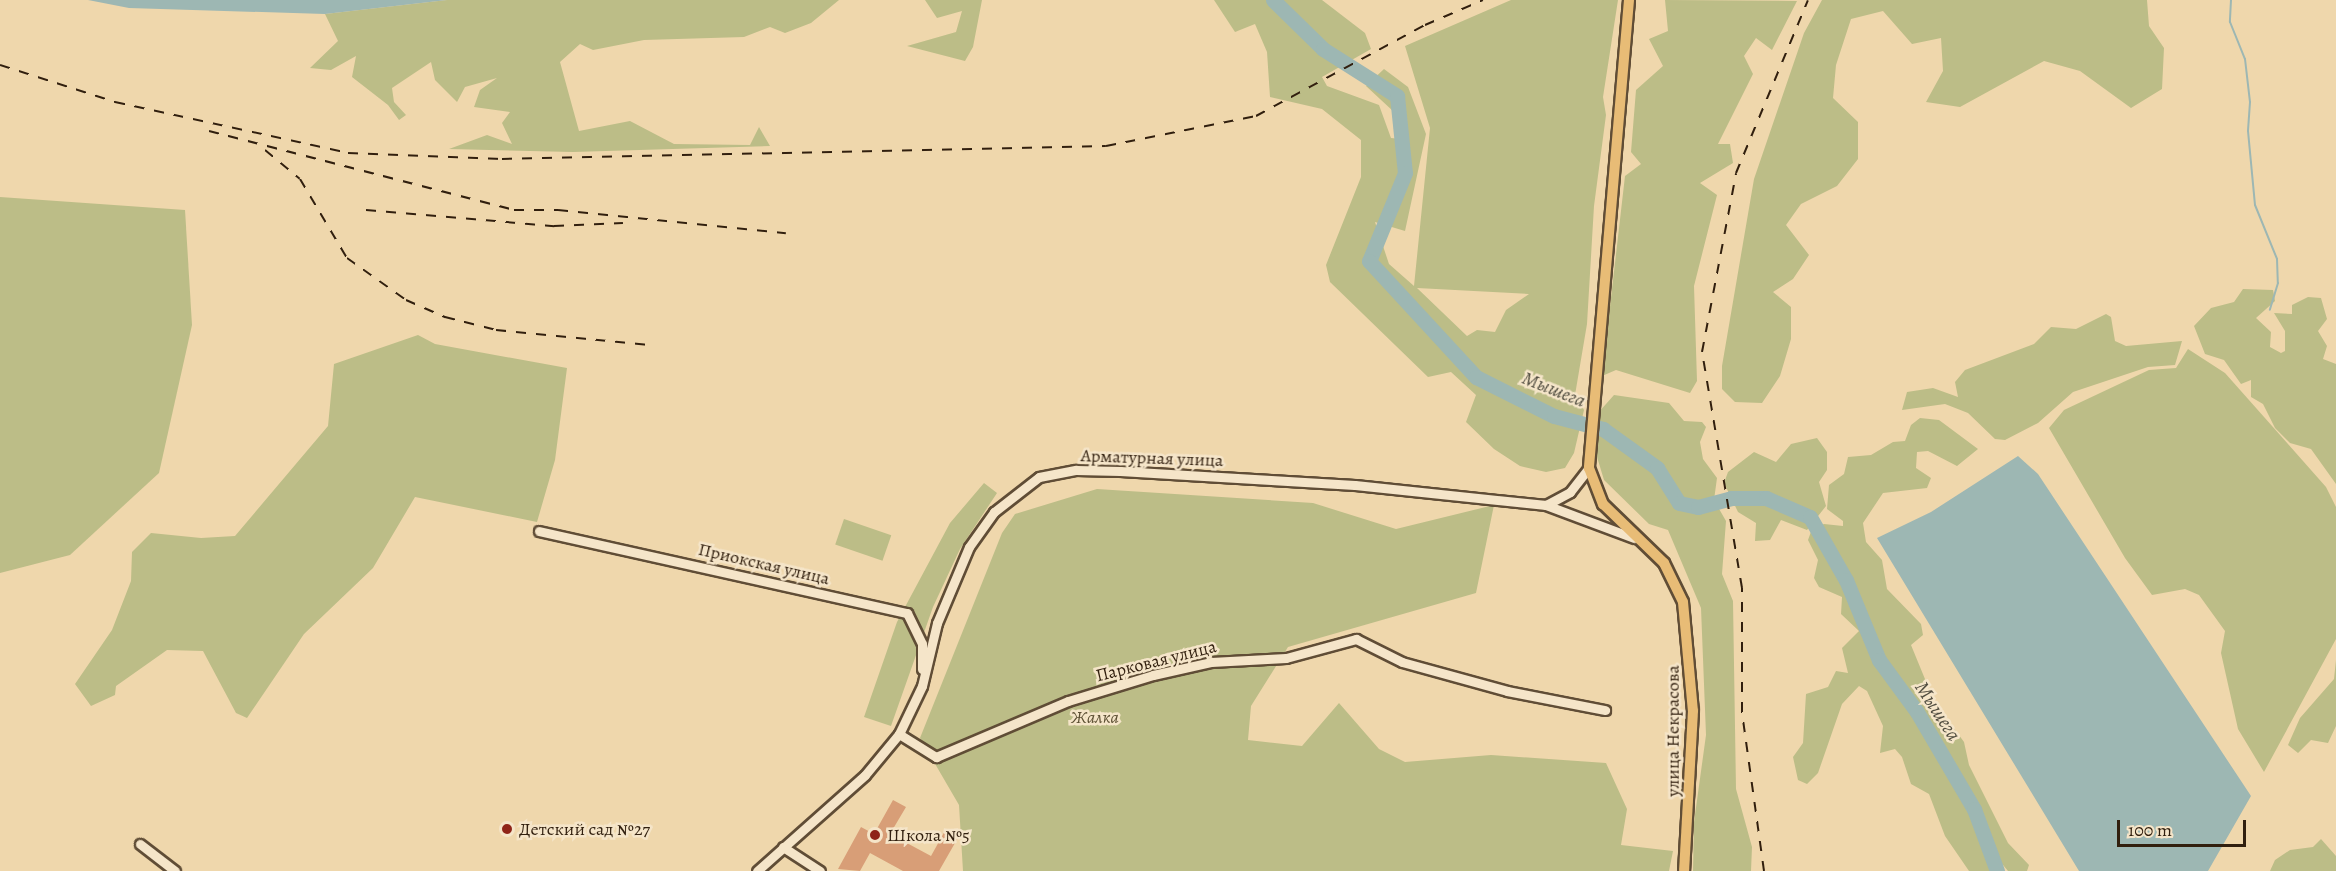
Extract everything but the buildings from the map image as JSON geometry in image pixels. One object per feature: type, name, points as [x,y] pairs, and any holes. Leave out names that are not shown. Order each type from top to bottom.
[{"type":"main road","name":"улица Некрасова","points":[[1629,0],[1589,468],[1603,504],[1634,538],[1670,570],[1686,616],[1693,711],[1684,871]]},
{"type":"street","points":[[1546,505],[1570,492],[1589,468]]},
{"type":"street","name":"Арматурная улица","points":[[757,871],[864,775],[899,734],[922,686],[937,623],[969,547],[994,512],[1039,477],[1076,470],[1120,471],[1355,485],[1546,505]]},
{"type":"street","name":"улица Некрасова","points":[[1546,505],[1634,538]]},
{"type":"street","name":"Приокская улица","points":[[539,531],[907,613],[922,644],[922,686]]},
{"type":"street","name":"Парковая улица","points":[[899,734],[936,757],[1068,700],[1153,675],[1211,662],[1286,658],[1356,639],[1402,662],[1507,691],[1605,710]]},
{"type":"street","points":[[140,844],[175,871]]},
{"type":"street","points":[[783,847],[820,871]]},
{"type":"green space","points":[[447,0],[839,0],[811,23],[785,33],[770,27],[744,37],[644,40],[593,50],[580,44],[560,62],[579,131],[630,121],[674,144],[750,145],[759,127],[770,146],[573,152],[449,149],[487,135],[512,144],[502,123],[510,112],[474,107],[480,90],[497,78],[465,87],[457,102],[435,80],[431,62],[392,88],[394,102],[406,115],[399,120],[388,105],[352,77],[356,56],[331,70],[310,68],[338,41],[325,14]]},
{"type":"green space","points":[[925,0],[982,0],[973,47],[965,61],[907,46],[956,32],[962,11],[937,18]]},
{"type":"green space","points":[[1214,0],[1322,0],[1365,33],[1371,49],[1322,77],[1327,86],[1379,105],[1391,138],[1401,139],[1394,112],[1366,86],[1384,69],[1408,87],[1426,134],[1405,231],[1375,222],[1389,264],[1414,286],[1430,128],[1405,46],[1511,0],[1618,0],[1603,97],[1606,115],[1594,206],[1587,324],[1575,395],[1584,410],[1574,453],[1565,468],[1546,472],[1520,466],[1494,449],[1466,422],[1476,395],[1451,372],[1428,377],[1330,282],[1326,265],[1361,177],[1361,140],[1322,109],[1270,97],[1267,52],[1255,24],[1235,32]],"holes":[[[1417,288],[1529,294],[1506,310],[1495,332],[1477,330],[1467,336]]]},
{"type":"green space","points":[[1665,0],[1797,1],[1772,50],[1756,38],[1744,56],[1753,74],[1718,144],[1730,144],[1733,163],[1700,183],[1717,195],[1694,286],[1697,381],[1690,393],[1616,370],[1602,376],[1625,176],[1641,164],[1631,152],[1636,90],[1663,66],[1649,39],[1668,31]]},
{"type":"green space","points":[[1822,0],[2147,0],[2149,26],[2164,48],[2162,89],[2131,108],[2080,71],[2044,61],[1960,107],[1926,102],[1943,71],[1941,38],[1912,44],[1883,11],[1851,19],[1836,65],[1833,98],[1858,122],[1858,159],[1837,186],[1801,204],[1786,225],[1809,255],[1793,279],[1773,292],[1791,307],[1791,339],[1780,376],[1762,403],[1735,402],[1722,389],[1722,366],[1754,179],[1804,33]]},
{"type":"green space","points":[[0,197],[185,210],[192,325],[159,473],[70,555],[0,573]]},
{"type":"green space","points":[[2243,289],[2273,290],[2275,301],[2256,318],[2271,332],[2270,347],[2281,353],[2285,351],[2285,331],[2274,313],[2292,314],[2292,305],[2308,297],[2321,298],[2327,319],[2318,331],[2327,346],[2323,359],[2336,364],[2336,484],[2311,449],[2290,443],[2275,428],[2263,404],[2251,397],[2251,380],[2241,384],[2224,360],[2205,354],[2194,326],[2211,308],[2234,302]]},
{"type":"green space","points":[[2106,314],[2111,317],[2115,341],[2126,346],[2182,341],[2175,365],[2148,367],[2073,392],[2038,423],[2005,440],[1995,439],[1968,413],[1945,404],[1902,410],[1907,392],[1933,388],[1958,397],[1955,382],[1965,370],[2034,344],[2051,327],[2076,329]]},
{"type":"green space","points":[[418,335],[435,344],[567,368],[555,460],[537,522],[415,497],[373,568],[304,634],[247,718],[236,713],[203,651],[167,650],[116,686],[115,695],[91,706],[75,684],[112,630],[131,581],[132,552],[151,533],[201,538],[235,536],[328,426],[334,364]]},
{"type":"green space","points":[[2188,349],[2225,373],[2326,487],[2336,507],[2336,639],[2264,772],[2238,729],[2221,653],[2225,631],[2199,595],[2185,589],[2152,595],[2125,558],[2049,428],[2064,410],[2149,370],[2176,368]]},
{"type":"green space","points":[[1614,395],[1669,403],[1684,421],[1702,422],[1706,427],[1700,442],[1703,459],[1717,478],[1714,500],[1726,521],[1722,574],[1733,601],[1736,789],[1752,847],[1751,871],[1693,871],[1694,822],[1706,735],[1701,608],[1668,530],[1649,524],[1604,480],[1594,447],[1598,413]]},
{"type":"green space","points":[[1920,418],[1939,420],[1978,449],[1957,466],[1928,451],[1917,452],[1916,468],[1931,478],[1927,488],[1883,493],[1863,523],[1866,542],[1882,560],[1887,589],[1921,624],[1923,635],[1911,645],[1934,701],[1964,742],[1969,765],[2008,843],[2029,865],[2027,871],[2008,871],[1989,848],[1991,871],[1969,871],[1945,836],[1929,794],[1911,784],[1902,757],[1895,749],[1880,753],[1883,726],[1867,691],[1859,686],[1842,704],[1818,773],[1807,784],[1798,780],[1793,757],[1803,743],[1806,694],[1828,687],[1836,671],[1848,673],[1842,648],[1859,631],[1841,614],[1842,597],[1819,587],[1814,578],[1818,560],[1808,540],[1812,529],[1824,524],[1843,526],[1843,521],[1827,509],[1829,485],[1844,474],[1848,457],[1871,455],[1893,442],[1905,441],[1911,425]]},
{"type":"green space","points":[[1817,438],[1827,452],[1827,470],[1819,482],[1826,506],[1807,530],[1781,520],[1770,540],[1755,541],[1756,523],[1738,512],[1724,483],[1728,472],[1754,452],[1776,462],[1791,444]]},
{"type":"green space","points":[[984,483],[997,493],[960,549],[933,607],[891,726],[864,717],[897,622],[950,523]]},
{"type":"green space","name":"Жалка","points":[[1097,489],[1313,503],[1396,529],[1494,505],[1476,593],[1288,647],[1251,706],[1248,740],[1302,746],[1339,703],[1379,749],[1405,762],[1491,755],[1606,763],[1627,809],[1621,845],[1673,851],[1669,871],[963,871],[959,805],[920,738],[1002,533],[1015,514]]},
{"type":"green space","points":[[844,519],[891,535],[882,561],[835,545]]},
{"type":"green space","points":[[2336,660],[2336,726],[2328,743],[2311,740],[2298,753],[2288,745],[2300,718],[2334,679]]},
{"type":"green space","points":[[2321,839],[2336,856],[2336,871],[2270,871],[2275,860],[2290,850],[2313,847]]},
{"type":"water","points":[[88,0],[447,0],[325,14],[129,8]]},
{"type":"water","points":[[2018,456],[2038,474],[2251,796],[2208,871],[2079,871],[1877,538],[1931,512]]},
{"type":"waterway","name":"Мышега","points":[[1273,0],[1323,49],[1397,96],[1405,173],[1369,261],[1476,377],[1554,416],[1603,429],[1657,468],[1679,503],[1698,507],[1731,498],[1766,498],[1810,517],[1846,580],[1879,660],[1917,712],[1974,809],[1997,871]]},
{"type":"waterway","points":[[2231,0],[2230,22],[2245,59],[2250,102],[2248,131],[2255,205],[2277,259],[2278,283],[2270,310]]},
{"type":"railway","points":[[0,65],[115,102],[348,153],[502,159],[1106,146],[1256,116],[1425,25],[1483,0]]},
{"type":"railway","points":[[1764,871],[1742,712],[1742,588],[1702,352],[1736,173],[1808,0]]},
{"type":"railway","points":[[209,131],[514,210],[558,210],[786,233]]},
{"type":"railway","points":[[265,150],[300,179],[347,258],[406,300],[445,317],[496,330],[649,345]]},
{"type":"railway","points":[[366,210],[554,226],[623,223]]},
{"type":"place","name":"Детский сад №27","points":[[507,829]]},
{"type":"place","name":"Школа №5","points":[[875,835]]}]
